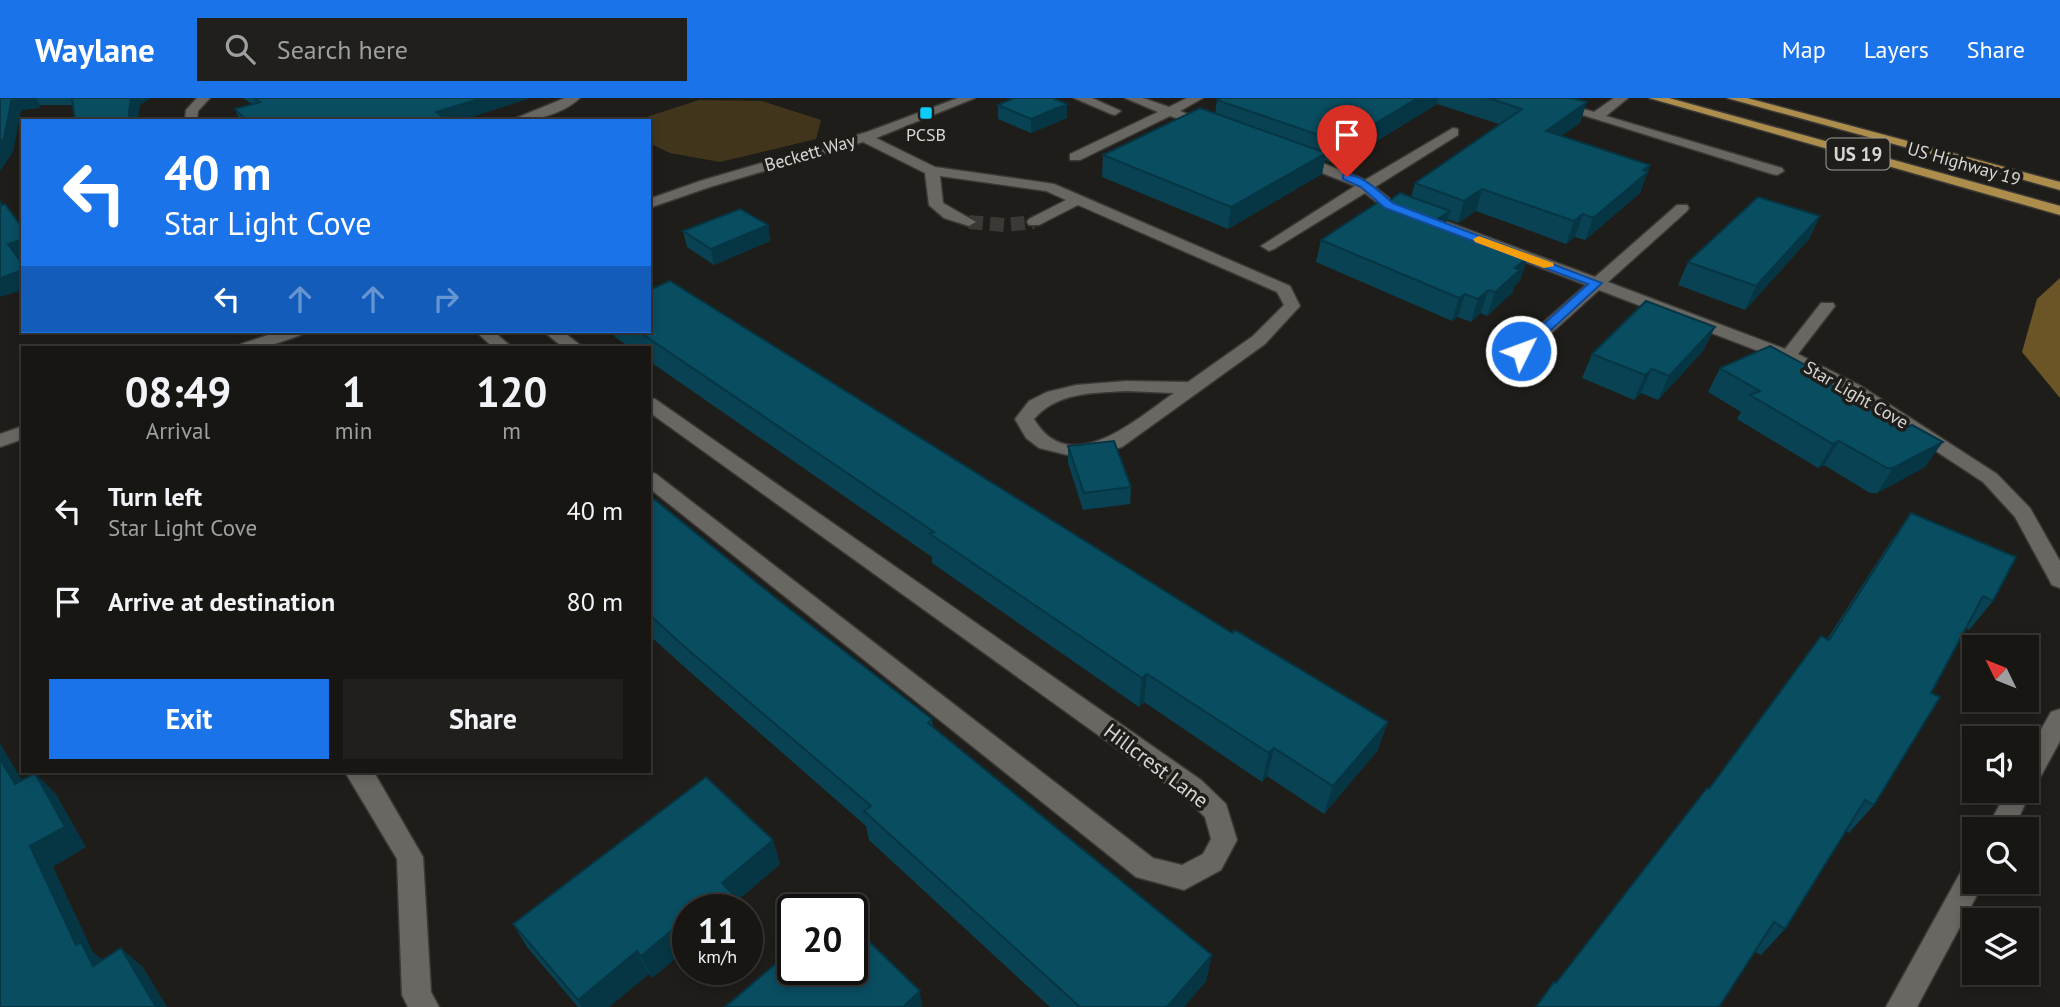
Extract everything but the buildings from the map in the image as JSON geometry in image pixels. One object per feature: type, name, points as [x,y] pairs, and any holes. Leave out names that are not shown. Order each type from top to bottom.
[{"type":"highway","name":"US Highway 19","points":[[1655,98],[2060,211]]},
{"type":"highway","name":"US Highway 19","points":[[1733,98],[2060,186]]},
{"type":"street","points":[[191,119],[192,110],[204,98]]},
{"type":"street","points":[[521,119],[556,108],[574,98]]},
{"type":"street","name":"Beckett Way","points":[[651,203],[705,184],[863,137],[969,98]]},
{"type":"street","points":[[1080,98],[1115,111]]},
{"type":"street","points":[[1131,98],[1167,104],[1232,133]]},
{"type":"street","points":[[1075,157],[1167,104],[1197,98]]},
{"type":"street","points":[[1534,98],[1777,172]]},
{"type":"street","points":[[1596,117],[1622,98]]},
{"type":"street","points":[[1269,246],[1452,132]]},
{"type":"street","points":[[863,137],[932,171],[1049,187],[1284,289],[1292,306],[1259,340],[1192,388],[1115,443],[1080,452],[1046,444],[1033,434],[1024,419],[1030,407],[1056,395],[1106,387],[1192,388]]},
{"type":"street","name":"Star Light Cove","points":[[1280,151],[1364,185],[1389,205],[1788,356],[1855,390],[1990,478],[2023,513],[2060,580]]},
{"type":"street","points":[[932,171],[936,205],[949,215],[969,222]]},
{"type":"street","points":[[1034,222],[1079,199]]},
{"type":"street","points":[[1521,351],[1682,208]]},
{"type":"street","points":[[1788,356],[1826,306]]},
{"type":"street","points":[[253,346],[289,333]]},
{"type":"street","points":[[485,333],[501,346]]},
{"type":"street","points":[[554,333],[572,346]]},
{"type":"street","name":"Hillcrest Lane","points":[[651,404],[1035,680],[1192,788],[1217,812],[1224,840],[1212,862],[1184,878],[1146,868],[651,480]]},
{"type":"street","points":[[0,441],[21,433]]},
{"type":"street","points":[[2039,757],[2060,719]]},
{"type":"street","points":[[358,773],[366,781],[410,857],[417,995],[424,1007]]},
{"type":"street","points":[[1901,1007],[1963,894]]},
{"type":"shaded area","points":[[699,100],[762,101],[821,120],[816,139],[720,162],[670,153],[651,144],[651,119],[640,119]]},
{"type":"shaded area","points":[[2060,278],[2060,398],[2022,352],[2037,299]]},
{"type":"tunnel","points":[[969,222],[1004,225],[1034,222]]},
{"type":"slow traffic","points":[[1479,239],[1549,266]]},
{"type":"place","name":"PCSB","points":[[926,113]]},
{"type":"route","points":[[1347,177],[1364,185],[1389,205],[1596,283],[1521,351]]}]
